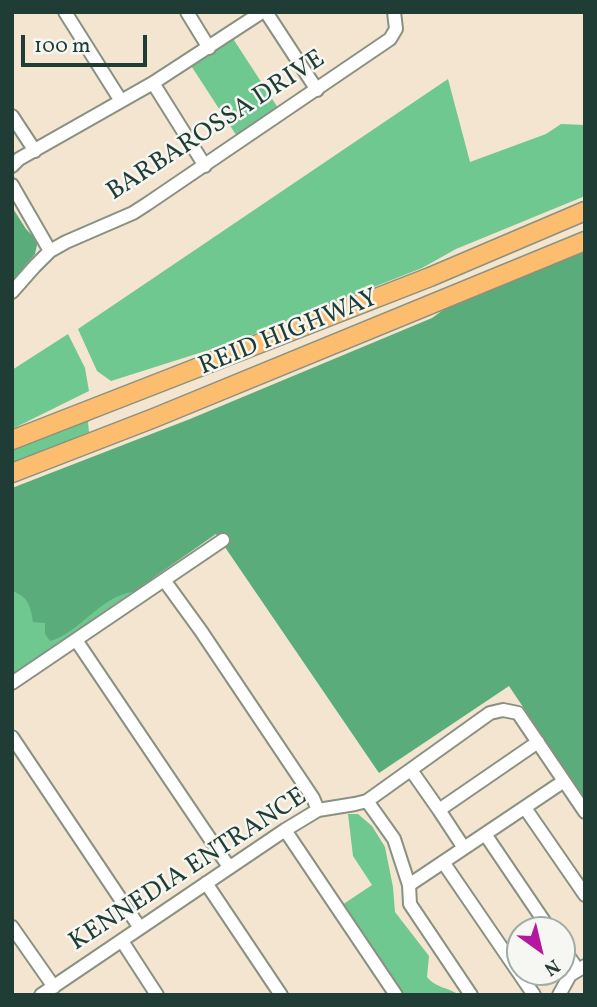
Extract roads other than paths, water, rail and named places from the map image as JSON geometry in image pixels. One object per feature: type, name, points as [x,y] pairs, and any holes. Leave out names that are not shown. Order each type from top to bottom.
[{"type":"highway","points":[[564,219],[585,205]]},
{"type":"highway","name":"REID HIGHWAY","points":[[12,440],[430,277],[585,211]]},
{"type":"highway","name":"REID HIGHWAY","points":[[12,473],[154,418],[585,241]]},
{"type":"street","points":[[65,12],[121,102]]},
{"type":"street","points":[[187,12],[209,48]]},
{"type":"street","points":[[12,166],[35,150],[153,83],[264,12],[317,90]]},
{"type":"street","name":"BARBAROSSA DRIVE","points":[[12,292],[34,265],[50,251],[133,213],[390,39],[396,29],[394,12]]},
{"type":"street","points":[[153,83],[205,166]]},
{"type":"street","points":[[12,116],[35,150]]},
{"type":"street","points":[[12,185],[50,251]]},
{"type":"street","points":[[12,683],[223,540]]},
{"type":"street","points":[[164,580],[313,798],[318,810]]},
{"type":"street","points":[[76,640],[229,867]]},
{"type":"street","points":[[471,995],[410,904],[409,885],[394,839],[367,801],[490,713],[503,710],[518,713],[585,812]]},
{"type":"street","points":[[12,737],[140,928]]},
{"type":"street","points":[[439,810],[538,742]]},
{"type":"street","points":[[411,770],[464,848]]},
{"type":"street","points":[[409,885],[564,781]]},
{"type":"street","name":"KENNEDIA ENTRANCE","points":[[41,995],[318,810],[367,801]]},
{"type":"street","points":[[525,808],[585,895]]},
{"type":"street","points":[[285,830],[396,995]]},
{"type":"street","points":[[485,834],[541,916]]},
{"type":"street","points":[[443,862],[534,995]]},
{"type":"street","points":[[206,883],[281,995]]},
{"type":"street","points":[[12,927],[54,987]]},
{"type":"street","points":[[122,941],[157,995]]},
{"type":"street","points":[[559,995],[570,975],[581,968]]}]
